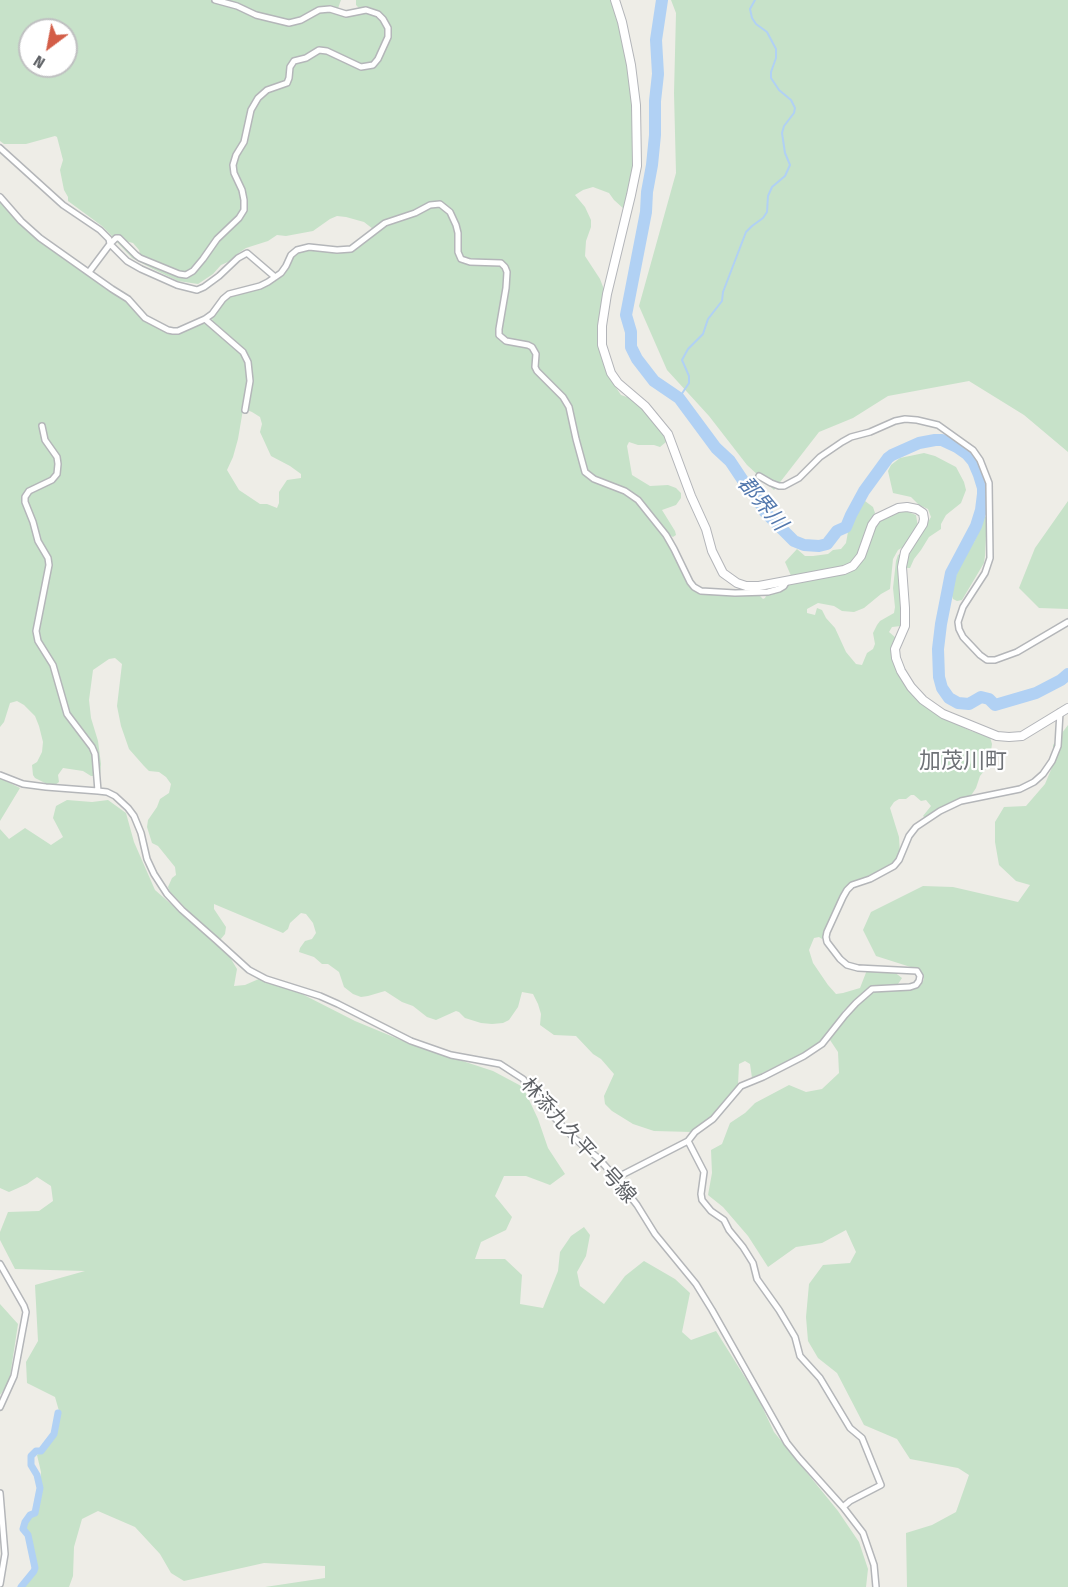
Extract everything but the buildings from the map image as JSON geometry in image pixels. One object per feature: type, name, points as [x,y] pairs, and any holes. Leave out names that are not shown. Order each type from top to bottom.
[{"type":"main road","points":[[615,0],[631,65],[636,105],[637,165],[632,195],[607,294],[602,326],[602,345],[611,373],[618,383],[645,406],[668,434],[712,551],[723,573],[737,583],[759,586],[837,572],[853,566],[861,556],[872,525],[877,518],[898,508],[907,507],[917,510],[923,513],[924,519],[905,552],[902,567],[905,626],[895,649],[901,671],[910,687],[923,700],[943,714],[997,736],[1022,736],[1068,708]]},
{"type":"street","points":[[89,272],[115,238],[119,238],[140,258],[179,274],[186,275],[193,271],[217,239],[244,210],[242,190],[233,165],[244,142],[251,110],[258,98],[267,90],[287,83],[290,67],[294,61],[306,58],[319,50],[327,51],[361,67],[370,66],[378,59],[388,37],[386,24],[372,11],[346,14],[325,9],[289,23],[256,15],[237,6],[215,0]]},
{"type":"street","points":[[0,148],[63,205],[100,230],[109,239],[110,244],[134,266],[177,285],[197,290],[219,276],[238,258],[247,253],[275,278]]},
{"type":"street","points":[[0,196],[34,233],[128,298],[145,318],[168,330],[178,331],[212,314],[228,294],[260,286],[275,278],[297,249],[309,247],[351,249],[385,223],[416,213],[430,205],[440,204],[450,212],[456,225],[458,252],[461,259],[470,262],[501,263],[506,267],[506,288],[500,335],[506,341],[528,345],[534,350],[537,371],[556,388],[569,407],[585,472],[594,479],[625,490],[638,500],[666,535],[690,582],[700,591],[768,592],[779,589],[787,582]]},
{"type":"street","points":[[205,319],[243,352],[248,362],[250,381],[245,410]]},
{"type":"street","points":[[759,476],[771,483],[784,486],[799,478],[820,457],[852,437],[905,419],[938,425],[953,434],[981,460],[989,483],[990,558],[986,573],[963,607],[958,622],[963,637],[980,656],[987,660],[995,660],[1017,652],[1068,622]]},
{"type":"street","points":[[42,426],[42,433],[57,457],[58,464],[57,474],[52,480],[29,491],[25,497],[38,541],[48,558],[49,565],[36,632],[38,641],[53,665],[67,714],[95,754],[98,791]]},
{"type":"street","points":[[616,1178],[688,1141],[695,1132],[713,1119],[741,1086],[804,1056],[822,1044],[844,1014],[872,989],[916,986],[920,976],[917,971],[858,968],[847,965],[840,959],[827,942],[826,937],[843,897],[852,885],[870,879],[894,866],[916,827],[940,812],[961,801],[1020,789],[1034,782],[1052,761],[1058,746],[1060,712]]},
{"type":"street","name":"林添九久平１号線","points":[[0,775],[23,784],[98,791],[115,795],[134,816],[147,859],[167,894],[249,970],[279,984],[320,996],[411,1041],[451,1055],[500,1064],[523,1078],[549,1112],[616,1178],[637,1205],[655,1234],[696,1284],[787,1443],[860,1528],[874,1565],[876,1587]]},
{"type":"street","points":[[688,1141],[704,1172],[702,1200],[711,1211],[724,1220],[743,1247],[753,1263],[757,1279],[795,1337],[800,1356],[820,1378],[850,1428],[862,1437],[881,1485],[843,1507]]},
{"type":"street","points":[[0,1264],[26,1312],[14,1376],[0,1407]]},
{"type":"street","points":[[0,1493],[6,1554],[0,1584]]},
{"type":"green space","points":[[0,0],[210,0],[289,24],[321,11],[345,16],[366,12],[377,16],[385,25],[387,34],[379,57],[371,64],[360,66],[326,49],[296,59],[287,81],[258,96],[243,142],[232,164],[241,191],[243,205],[240,214],[193,270],[186,274],[141,257],[133,243],[114,238],[102,226],[68,201],[60,170],[63,160],[57,137],[26,144],[4,144],[0,141]]},
{"type":"green space","points":[[222,0],[341,0],[337,11],[329,8],[289,21],[257,14]]},
{"type":"green space","points":[[356,0],[611,0],[627,54],[635,145],[634,166],[626,209],[609,193],[593,187],[575,195],[585,207],[591,220],[585,256],[600,279],[605,292],[601,318],[611,380],[621,395],[636,400],[667,439],[660,447],[629,442],[627,446],[632,475],[650,486],[668,485],[681,493],[681,498],[676,505],[662,510],[675,531],[676,535],[673,537],[628,490],[595,477],[585,468],[566,398],[539,371],[535,349],[501,335],[507,266],[464,259],[460,255],[459,232],[450,209],[446,206],[440,203],[383,222],[373,229],[364,222],[337,216],[313,231],[286,236],[277,235],[268,241],[246,248],[198,284],[178,281],[132,258],[115,240],[117,239],[132,254],[186,276],[208,254],[246,206],[234,168],[253,109],[262,95],[286,85],[292,64],[323,51],[362,68],[373,66],[390,32],[372,9],[359,8]]},
{"type":"green space","points":[[671,0],[1068,0],[1068,452],[1024,415],[969,381],[888,396],[853,418],[819,432],[774,490],[747,465],[709,416],[667,370],[639,306],[676,173],[674,93],[676,13]]},
{"type":"green space","points":[[0,199],[17,219],[123,297],[141,317],[170,333],[201,322],[212,327],[242,354],[246,362],[248,380],[238,439],[227,470],[239,490],[260,504],[277,508],[279,492],[287,480],[301,478],[301,474],[271,456],[260,432],[262,424],[260,417],[247,410],[249,360],[213,324],[214,314],[228,297],[261,288],[278,278],[297,251],[308,249],[351,251],[380,229],[431,207],[441,206],[455,225],[458,258],[502,265],[505,273],[499,337],[527,347],[534,354],[534,369],[555,390],[568,408],[583,472],[618,489],[637,502],[664,536],[695,589],[759,595],[763,599],[767,594],[776,593],[791,584],[845,572],[854,568],[879,520],[903,510],[916,515],[918,527],[893,559],[890,589],[864,608],[854,612],[842,611],[834,606],[818,603],[807,609],[807,613],[815,615],[817,608],[822,610],[835,628],[846,652],[856,664],[862,665],[867,653],[873,649],[875,644],[873,633],[877,625],[894,613],[893,588],[896,561],[898,555],[902,553],[904,617],[901,626],[892,627],[889,632],[896,638],[892,648],[901,676],[948,720],[990,737],[992,744],[989,765],[980,776],[970,797],[952,802],[925,818],[923,816],[931,806],[926,800],[921,801],[911,795],[894,802],[890,808],[899,837],[900,854],[888,867],[845,888],[825,930],[825,935],[822,939],[814,938],[809,950],[813,963],[836,994],[860,988],[867,970],[893,971],[902,978],[898,984],[876,985],[868,989],[844,1010],[826,1036],[810,1050],[752,1078],[750,1064],[745,1061],[739,1064],[738,1085],[714,1119],[692,1132],[654,1131],[633,1124],[605,1104],[604,1096],[614,1074],[576,1036],[554,1035],[540,1025],[541,1014],[533,994],[522,992],[518,1007],[509,1020],[503,1023],[481,1023],[465,1018],[456,1011],[436,1020],[427,1017],[413,1006],[385,991],[361,997],[353,994],[344,987],[339,972],[328,964],[322,964],[314,957],[299,952],[305,941],[312,939],[316,933],[313,923],[306,914],[301,913],[283,933],[214,904],[214,909],[226,927],[225,934],[220,940],[197,920],[170,892],[168,887],[176,875],[175,867],[158,846],[152,843],[147,827],[148,820],[160,799],[169,793],[171,784],[159,772],[149,771],[129,749],[117,706],[122,664],[115,658],[109,659],[93,670],[89,700],[91,718],[98,741],[100,776],[91,776],[83,771],[63,768],[58,775],[59,782],[55,785],[35,778],[32,765],[37,762],[42,752],[43,742],[35,716],[17,701],[10,703],[0,727]]},
{"type":"green space","points":[[924,453],[956,467],[966,490],[961,503],[946,515],[941,529],[929,537],[910,568],[907,568],[905,566],[907,556],[931,517],[928,509],[919,505],[911,497],[893,493],[888,471],[891,465],[900,458]]},
{"type":"green space","points":[[862,501],[873,507],[875,513],[856,559],[839,569],[792,578],[785,562],[797,549],[805,556],[813,556],[841,549],[846,543],[849,526]]},
{"type":"green space","points":[[1068,501],[1068,609],[1039,608],[1019,588],[1035,548]]},
{"type":"green space","points":[[983,516],[987,517],[984,563],[962,600],[957,601],[953,599],[951,586],[961,561],[980,529]]},
{"type":"green space","points":[[1068,725],[1068,1587],[907,1587],[906,1533],[932,1525],[956,1512],[969,1475],[958,1468],[910,1459],[897,1439],[864,1425],[837,1373],[818,1358],[808,1341],[806,1317],[809,1284],[823,1265],[850,1263],[856,1252],[846,1230],[822,1243],[796,1247],[768,1267],[748,1236],[723,1207],[708,1195],[712,1173],[711,1150],[722,1144],[730,1123],[755,1103],[789,1085],[806,1092],[822,1089],[839,1073],[838,1052],[830,1040],[848,1013],[862,1000],[882,990],[915,989],[921,985],[924,979],[920,970],[876,956],[863,930],[871,912],[923,886],[953,887],[1018,902],[1030,885],[1016,881],[999,865],[995,842],[995,822],[1004,807],[1026,806],[1045,784],[1053,765],[1053,745]]},
{"type":"green space","points":[[0,778],[20,788],[0,821]]},
{"type":"green space","points":[[67,800],[92,802],[108,800],[126,813],[134,842],[155,890],[228,954],[237,969],[234,986],[245,985],[261,978],[302,994],[355,1021],[408,1043],[493,1071],[523,1087],[548,1148],[565,1174],[550,1185],[526,1176],[504,1176],[495,1196],[512,1217],[506,1230],[481,1242],[475,1259],[505,1259],[522,1275],[520,1304],[543,1308],[558,1271],[560,1252],[571,1236],[584,1227],[590,1235],[586,1256],[577,1272],[580,1286],[604,1304],[625,1276],[644,1261],[675,1279],[690,1293],[682,1332],[691,1340],[716,1331],[758,1398],[774,1432],[838,1511],[859,1542],[868,1569],[866,1587],[265,1587],[325,1578],[325,1566],[264,1563],[184,1581],[171,1573],[160,1554],[135,1527],[98,1511],[82,1519],[74,1547],[73,1576],[69,1587],[20,1587],[34,1572],[35,1564],[29,1533],[25,1528],[27,1520],[37,1512],[41,1472],[37,1455],[45,1450],[55,1432],[59,1411],[55,1397],[27,1383],[26,1362],[38,1341],[35,1285],[85,1271],[15,1269],[0,1240],[0,1232],[8,1212],[39,1211],[53,1201],[51,1186],[37,1177],[9,1192],[0,1188],[0,829],[9,839],[25,828],[51,845],[63,837],[53,818],[56,806]]},
{"type":"green space","points":[[0,1304],[18,1324],[9,1383],[0,1395]]},
{"type":"waterway","name":"郡界川","points":[[662,0],[656,40],[658,74],[652,165],[646,212],[626,315],[631,332],[631,347],[637,359],[654,381],[679,398],[716,448],[730,461],[755,494],[765,512],[794,541],[804,545],[827,544],[837,531],[846,527],[864,491],[892,455],[919,443],[935,440],[942,440],[967,454],[979,475],[983,494],[976,526],[951,573],[938,649],[939,677],[942,688],[949,698],[958,703],[969,704],[981,697],[989,699],[995,705],[1036,693],[1068,674]]},
{"type":"waterway","points":[[679,398],[689,383],[689,376],[682,360],[688,349],[703,334],[708,319],[722,301],[723,292],[746,232],[767,212],[768,196],[772,187],[785,176],[790,165],[785,153],[782,133],[795,108],[791,100],[779,90],[771,78],[776,49],[767,32],[752,18],[750,9],[755,0]]},
{"type":"waterway","points":[[21,1587],[35,1568],[28,1535],[23,1529],[30,1515],[35,1513],[40,1488],[37,1475],[31,1465],[31,1456],[36,1451],[41,1451],[54,1434],[58,1413]]},
{"type":"district","name":"加茂川町","points":[[963,762]]}]
